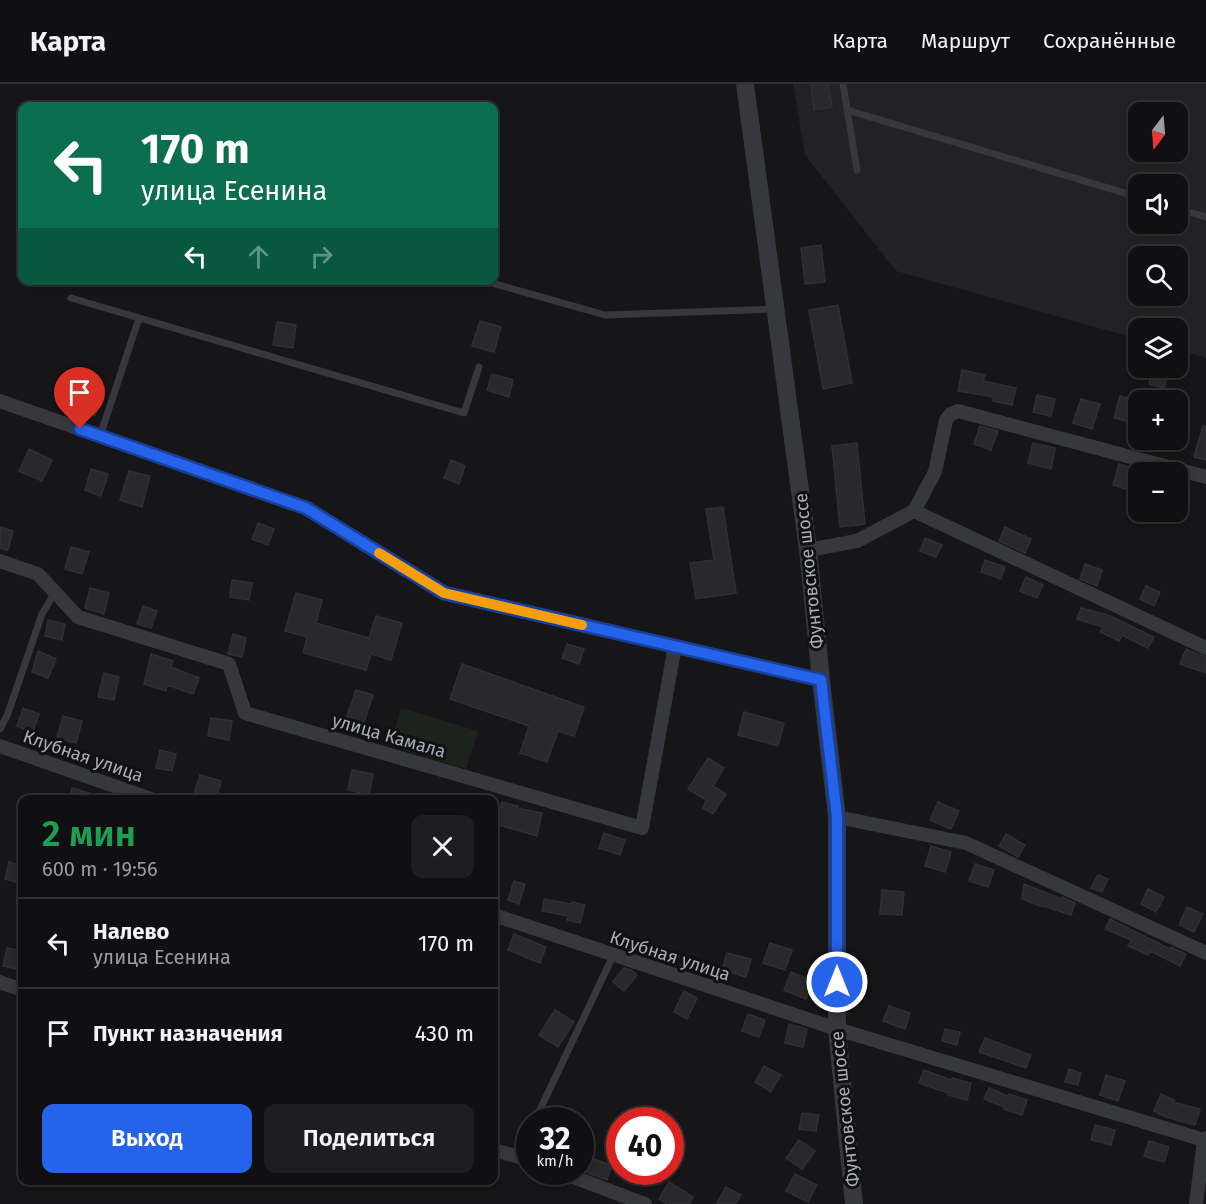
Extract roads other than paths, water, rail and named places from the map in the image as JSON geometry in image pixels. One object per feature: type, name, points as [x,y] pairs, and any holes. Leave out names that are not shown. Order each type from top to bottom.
[{"type":"street","name":"Фунтовское шоссе","points":[[745,84],[808,550],[837,817],[837,1029],[854,1204]]},
{"type":"street","points":[[0,401],[306,508],[444,593],[821,680]]},
{"type":"street","points":[[808,550],[857,541],[914,511],[935,472],[946,420],[958,411],[1206,477]]},
{"type":"street","points":[[914,511],[1206,648]]},
{"type":"street","name":"улица Камала","points":[[0,561],[38,574],[78,617],[229,664],[245,713],[642,828],[675,646]]},
{"type":"street","name":"Клубная улица","points":[[0,746],[140,795]]},
{"type":"street","points":[[837,817],[966,843],[1206,952]]},
{"type":"street","name":"Клубная улица","points":[[498,916],[837,1029],[1205,1139]]},
{"type":"street","points":[[0,982],[18,989]]},
{"type":"street","points":[[1196,1204],[1205,1139]]},
{"type":"street","points":[[498,1151],[516,1156]]},
{"type":"street","points":[[594,1185],[645,1204]]},
{"type":"lane","points":[[843,84],[857,170]]},
{"type":"lane","points":[[848,110],[1128,194]]},
{"type":"lane","points":[[1188,212],[1206,217]]},
{"type":"lane","points":[[498,285],[605,315],[775,309]]},
{"type":"lane","points":[[71,298],[464,413],[479,367]]},
{"type":"lane","points":[[100,436],[139,318]]},
{"type":"lane","points":[[0,729],[7,716],[42,614],[55,592]]},
{"type":"lane","points":[[541,1107],[613,956]]}]
